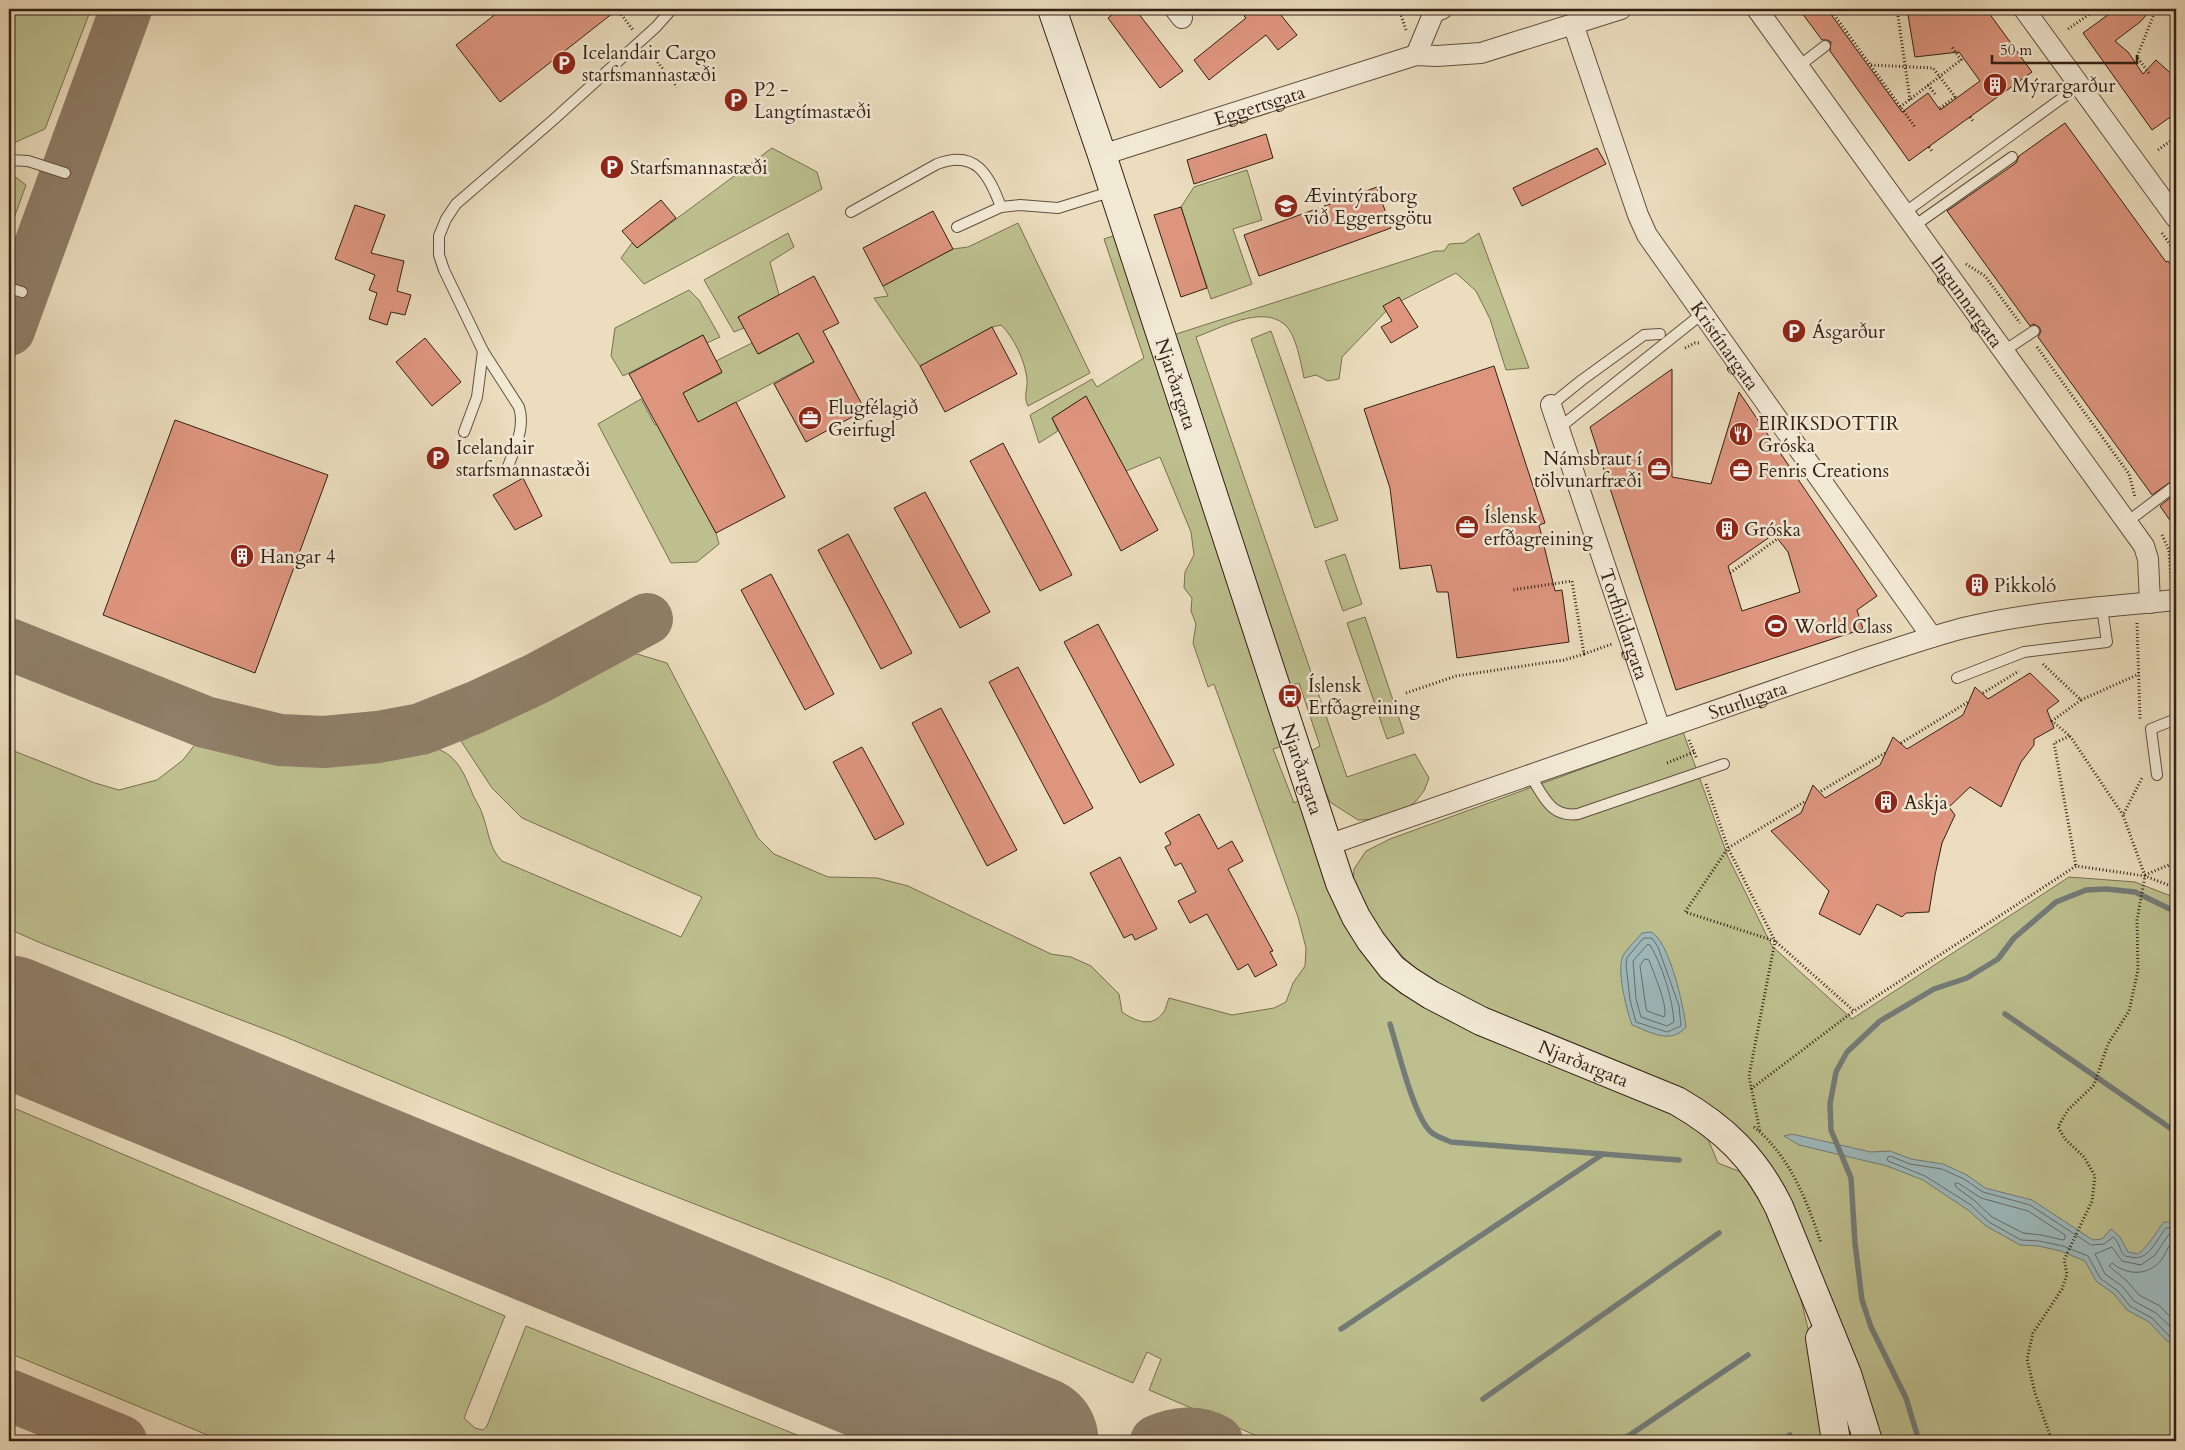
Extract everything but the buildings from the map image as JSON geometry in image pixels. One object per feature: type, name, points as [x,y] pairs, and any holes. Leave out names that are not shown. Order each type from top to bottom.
[{"type":"main road","name":"Njarðargata","points":[[1052,9],[1114,190],[1340,883],[1356,917],[1371,942],[1392,968],[1431,995],[1482,1021],[1677,1101],[1706,1117],[1732,1139],[1766,1181],[1796,1243],[1847,1374],[1868,1441]]},
{"type":"main road","name":"Njarðargata","points":[[1811,1285],[1836,1441]]},
{"type":"street","points":[[1412,46],[1434,12],[1442,9]]},
{"type":"street","name":"Eggertsgata","points":[[1102,156],[1412,46],[1437,56],[1481,53],[1621,9]]},
{"type":"street","name":"Ingunnargata","points":[[1757,9],[2144,546],[2148,559],[2150,603]]},
{"type":"street","points":[[2024,9],[2176,218]]},
{"type":"street","name":"Kristínargata","points":[[1574,24],[1638,215],[1647,235],[1932,637]]},
{"type":"street","name":"Torfhildargata","points":[[1551,405],[1660,729]]},
{"type":"street","name":"Sturlugata","points":[[1328,845],[1660,729],[1932,637],[1969,627],[2035,615],[2176,600]]},
{"type":"lane","points":[[506,472],[521,429],[522,417],[519,407],[483,352],[444,270],[439,255],[440,236],[446,219],[456,204],[552,122],[656,27],[672,9]]},
{"type":"lane","points":[[1799,66],[1825,46]]},
{"type":"lane","points":[[1909,220],[2080,86]]},
{"type":"lane","points":[[1909,220],[2012,157]]},
{"type":"lane","points":[[851,212],[937,164],[950,159],[963,159],[978,166],[990,179],[1001,207]]},
{"type":"lane","points":[[9,160],[28,161],[66,173]]},
{"type":"lane","points":[[957,227],[1001,207],[1020,205],[1058,208],[1114,190]]},
{"type":"lane","points":[[9,288],[22,292]]},
{"type":"lane","points":[[1559,428],[1703,313]]},
{"type":"lane","points":[[2004,351],[2031,333]]},
{"type":"lane","points":[[1551,405],[1644,335],[1660,334]]},
{"type":"lane","points":[[464,432],[477,397],[483,352]]},
{"type":"lane","points":[[2127,522],[2176,485]]},
{"type":"lane","points":[[1957,678],[2024,652],[2107,642],[2102,608]]},
{"type":"lane","points":[[2157,775],[2151,729],[2176,719]]},
{"type":"lane","points":[[1530,775],[1558,813],[1568,815],[1578,814],[1724,764]]},
{"type":"path","points":[[1399,9],[1412,46]]},
{"type":"path","points":[[1830,9],[1915,126]]},
{"type":"path","points":[[1897,9],[1910,100]]},
{"type":"path","points":[[2068,29],[2096,9]]},
{"type":"path","points":[[2149,73],[2137,57],[2156,9]]},
{"type":"path","points":[[1900,107],[1961,60],[1957,51],[1952,47]]},
{"type":"path","points":[[1870,65],[1933,68],[1955,98],[1940,108]]},
{"type":"path","points":[[1928,85],[1935,94]]},
{"type":"path","points":[[2158,150],[2176,137]]},
{"type":"path","points":[[1929,147],[1932,151]]},
{"type":"path","points":[[1963,261],[1985,276],[2031,333],[2129,474],[2134,497],[2170,550],[2172,580]]},
{"type":"path","points":[[1683,349],[1695,342],[1706,343]]},
{"type":"path","points":[[1730,573],[1777,539]]},
{"type":"path","points":[[1512,590],[1572,581],[1584,654]]},
{"type":"path","points":[[1406,694],[1456,676],[1564,660],[1630,638]]},
{"type":"path","points":[[2038,659],[2081,700]]},
{"type":"path","points":[[1983,693],[2022,669]]},
{"type":"path","points":[[2123,815],[2070,736],[2052,722],[2081,700],[2139,674]]},
{"type":"path","points":[[1901,743],[1968,702]]},
{"type":"path","points":[[1682,722],[1702,771],[1728,848],[1775,941],[1854,1011]]},
{"type":"path","points":[[2070,736],[2054,742],[2076,866]]},
{"type":"path","points":[[1667,763],[1694,752]]},
{"type":"path","points":[[1821,791],[1885,753]]},
{"type":"path","points":[[1775,941],[1685,912],[1728,848],[1804,802]]},
{"type":"path","points":[[2171,814],[2176,826]]},
{"type":"path","points":[[2145,876],[2176,862]]},
{"type":"path","points":[[1750,1089],[1854,1011],[2076,866],[2145,876],[2176,888]]},
{"type":"path","points":[[2052,1441],[2035,1393],[2027,1359],[2033,1333],[2062,1289],[2067,1274],[2064,1260],[2092,1201],[2095,1176],[2084,1157],[2064,1139],[2058,1127],[2068,1110],[2094,1086],[2108,1044],[2129,1011],[2138,970],[2137,920],[2145,876]]},
{"type":"path","points":[[1753,1127],[1760,1132],[1750,1089],[1749,1076],[1775,941]]},
{"type":"green space","points":[[9,9],[91,9],[45,129],[9,145]]},
{"type":"green space","points":[[772,148],[817,172],[822,189],[644,284],[621,258],[632,243],[637,248]]},
{"type":"green space","points":[[1247,170],[1262,220],[1233,229],[1252,284],[1211,299],[1181,207],[1194,187]]},
{"type":"green space","points":[[9,172],[26,185],[9,232]]},
{"type":"green space","points":[[1018,223],[1090,373],[1028,406],[1026,396],[1027,379],[1024,365],[1014,343],[1001,325],[992,327],[920,366],[874,298],[888,296],[883,286],[953,249],[968,247]]},
{"type":"green space","points":[[788,233],[794,247],[770,262],[779,295],[738,317],[744,328],[734,332],[704,280]]},
{"type":"green space","points":[[1479,233],[1529,368],[1506,370],[1490,319],[1476,291],[1456,273],[1391,306],[1342,357],[1339,379],[1328,381],[1316,375],[1304,378],[1292,334],[1284,324],[1275,319],[1253,317],[1196,337],[1347,777],[1415,754],[1429,778],[1424,791],[1406,809],[1386,819],[1358,820],[1330,802],[1309,752],[1320,746],[1299,683],[1287,687],[1170,336],[1435,251],[1444,251],[1449,244],[1464,243]]},
{"type":"green space","points":[[1116,235],[1263,687],[1280,747],[1273,749],[1294,803],[1299,800],[1317,855],[1345,924],[1355,941],[1669,1110],[1705,1132],[1718,1163],[1741,1172],[1766,1211],[1793,1266],[1809,1333],[1823,1441],[1269,1441],[1149,1390],[1161,1359],[1147,1352],[1133,1383],[887,1279],[610,1171],[283,1036],[43,944],[9,929],[9,749],[95,783],[119,790],[157,780],[183,760],[200,738],[252,754],[281,758],[345,759],[429,747],[438,749],[452,758],[462,771],[482,813],[494,851],[502,861],[681,937],[702,897],[522,818],[492,788],[461,741],[627,651],[667,663],[758,838],[774,854],[828,877],[877,878],[908,886],[1051,954],[1071,957],[1091,966],[1119,994],[1122,1012],[1142,1022],[1153,1021],[1158,1018],[1164,1012],[1169,998],[1232,1015],[1274,1008],[1286,1002],[1293,983],[1305,966],[1306,948],[1298,917],[1214,684],[1208,687],[1193,643],[1196,624],[1191,611],[1192,598],[1184,588],[1185,572],[1194,555],[1191,532],[1160,457],[1126,471],[1086,396],[1052,418],[1058,431],[1039,443],[1030,415],[1092,379],[1097,387],[1144,358],[1104,239]]},
{"type":"green space","points":[[689,290],[699,300],[720,337],[707,343],[703,335],[623,376],[611,356],[615,328]]},
{"type":"green space","points":[[822,331],[834,351],[666,439],[716,533],[719,544],[697,562],[671,563],[598,424],[641,399],[655,425],[689,407],[683,393],[722,373],[716,361],[752,343],[759,354],[798,333]]},
{"type":"green space","points":[[1271,331],[1338,520],[1315,528],[1251,339]]},
{"type":"green space","points":[[1345,554],[1362,604],[1343,611],[1325,561]]},
{"type":"green space","points":[[1365,617],[1404,733],[1387,739],[1347,623]]},
{"type":"green space","points":[[1683,732],[1728,857],[1772,946],[1852,1019],[2069,877],[2135,882],[2176,898],[2176,1441],[1875,1441],[1820,1275],[1797,1215],[1767,1162],[1747,1138],[1723,1116],[1694,1096],[1498,1015],[1428,980],[1405,959],[1382,933],[1364,907],[1353,886],[1354,869],[1366,851],[1390,839]]},
{"type":"green space","points":[[9,1106],[505,1316],[464,1418],[475,1428],[483,1430],[487,1426],[526,1326],[812,1441],[222,1441],[9,1353]]},
{"type":"water","points":[[1651,932],[1664,947],[1682,1005],[1686,1027],[1674,1035],[1660,1035],[1632,1025],[1625,1000],[1621,978],[1624,954],[1642,933]]},
{"type":"water","points":[[1792,1134],[1871,1152],[1890,1151],[1911,1159],[1943,1164],[1967,1175],[1985,1188],[2032,1200],[2093,1240],[2102,1239],[2111,1229],[2120,1237],[2128,1252],[2138,1254],[2149,1243],[2164,1222],[2176,1222],[2176,1344],[2167,1341],[2149,1322],[2127,1310],[2114,1294],[2096,1281],[2085,1261],[2061,1251],[2038,1246],[2020,1245],[1986,1226],[1968,1210],[1923,1180],[1887,1166],[1799,1145],[1784,1136]]},
{"type":"waterway","points":[[1919,1441],[1906,1398],[1871,1327],[1862,1300],[1855,1243],[1851,1178],[1831,1130],[1830,1104],[1836,1072],[1847,1052],[1880,1021],[1934,989],[1967,978],[1998,959],[2014,938],[2056,902],[2086,890],[2106,889],[2135,892],[2176,912]]},
{"type":"waterway","points":[[2005,1014],[2176,1132]]},
{"type":"waterway","points":[[1390,1024],[1418,1111],[1430,1131],[1439,1137],[1451,1142],[1679,1160]]},
{"type":"waterway","points":[[1341,1329],[1603,1154]]},
{"type":"waterway","points":[[1483,1399],[1719,1233]]},
{"type":"waterway","points":[[1621,1441],[1748,1355]]},
{"type":"waterway","points":[[1781,1441],[1790,1435]]},
{"type":"taxiway","points":[[9,330],[126,9]]},
{"type":"taxiway","points":[[9,644],[205,722],[280,740],[324,742],[378,737],[421,729],[476,707],[536,679],[647,619]]},
{"type":"taxiway","points":[[9,1395],[121,1441]]},
{"type":"taxiway","points":[[1156,1441],[1179,1434],[1202,1435],[1217,1441]]},
{"type":"runway","points":[[9,1021],[1033,1441]]},
{"type":"place","name":"Icelandair Cargo starfsmannastæði","points":[[564,63]]},
{"type":"place","name":"Mýrargarður","points":[[1995,85]]},
{"type":"place","name":"P2 - Langtímastæði","points":[[736,100]]},
{"type":"place","name":"Starfsmannastæði","points":[[612,167]]},
{"type":"place","name":"Ævintýraborg við Eggertsgötu","points":[[1286,206]]},
{"type":"place","name":"Ásgarður","points":[[1794,331]]},
{"type":"place","name":"Flugfélagið Geirfugl","points":[[810,418]]},
{"type":"place","name":"EIRIKSDOTTIR Gróska","points":[[1741,434]]},
{"type":"place","name":"Icelandair starfsmannastæði","points":[[438,458]]},
{"type":"place","name":"Námsbraut í tölvunarfræði","points":[[1659,469]]},
{"type":"place","name":"Fenris Creations","points":[[1741,470]]},
{"type":"place","name":"Íslensk erfðagreining","points":[[1467,527]]},
{"type":"place","name":"Gróska","points":[[1727,529]]},
{"type":"place","name":"Hangar 4","points":[[242,556]]},
{"type":"place","name":"Pikkoló","points":[[1977,585]]},
{"type":"place","name":"World Class","points":[[1776,626]]},
{"type":"place","name":"Íslensk Erfðagreining","points":[[1290,696]]},
{"type":"place","name":"Askja","points":[[1886,802]]}]
